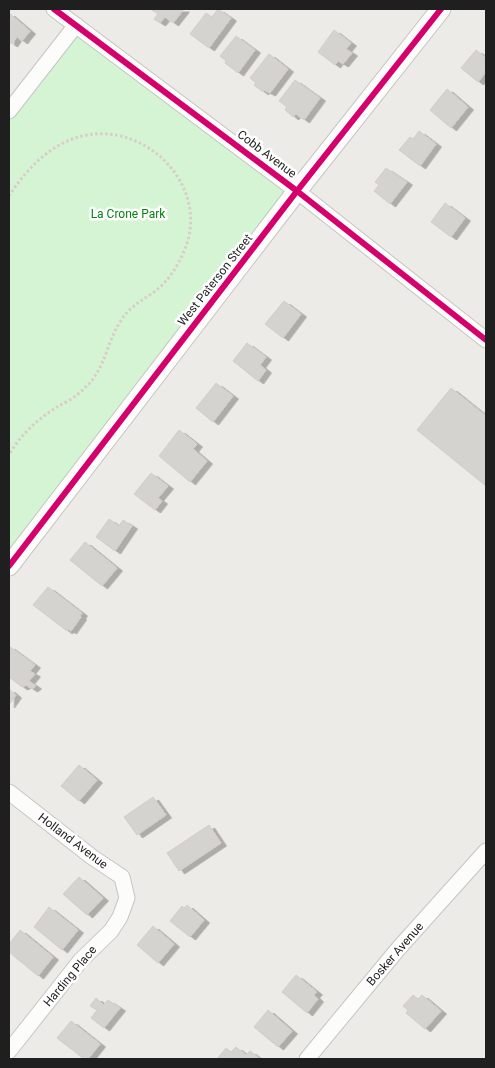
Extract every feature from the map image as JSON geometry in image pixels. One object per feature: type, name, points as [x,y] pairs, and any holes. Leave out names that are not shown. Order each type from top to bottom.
[{"type":"street","name":"Cobb Avenue","points":[[54,9],[297,191],[486,340]]},
{"type":"street","name":"West Paterson Street","points":[[9,566],[297,191],[441,9]]},
{"type":"street","points":[[9,111],[76,25]]},
{"type":"street","name":"Holland Avenue","points":[[9,792],[92,857],[122,877],[127,898]]},
{"type":"street","name":"Bosker Avenue","points":[[307,1059],[398,949],[486,851]]},
{"type":"street","name":"Harding Place","points":[[9,1051],[81,960],[111,931],[120,918],[127,898]]},
{"type":"path","points":[[9,196],[34,164],[60,144],[87,135],[112,134],[126,136],[140,142],[163,158],[177,175],[185,191],[190,221],[187,245],[176,268],[160,286],[136,303],[120,322],[104,362],[96,376],[79,394],[39,419],[19,440],[9,455]]},
{"type":"green space","name":"La Crone Park","points":[[76,25],[297,191],[9,565],[9,111]]},
{"type":"building","points":[[153,9],[184,9],[173,23],[165,17],[160,23],[154,19],[158,14]]},
{"type":"building","points":[[218,9],[231,18],[209,48],[190,34],[206,13],[212,17]]},
{"type":"building","points":[[9,13],[30,31],[22,41],[17,37],[12,44],[9,42]]},
{"type":"building","points":[[334,30],[351,43],[346,49],[352,53],[343,64],[338,61],[335,65],[318,52]]},
{"type":"building","points":[[236,36],[255,50],[238,73],[225,63],[226,61],[220,56]]},
{"type":"building","points":[[476,50],[486,58],[486,72],[478,82],[461,68]]},
{"type":"building","points":[[269,54],[288,69],[270,93],[264,90],[263,92],[254,85],[256,83],[250,78]]},
{"type":"building","points":[[295,80],[320,98],[304,120],[296,114],[293,117],[285,110],[287,107],[279,101]]},
{"type":"building","points":[[447,89],[468,107],[451,128],[430,110]]},
{"type":"building","points":[[419,131],[436,144],[420,166],[399,150],[410,137],[413,139]]},
{"type":"building","points":[[386,168],[407,182],[390,204],[374,191],[379,185],[375,182]]},
{"type":"building","points":[[445,203],[465,218],[451,237],[431,222]]},
{"type":"building","points":[[284,301],[301,314],[283,338],[265,324]]},
{"type":"building","points":[[247,343],[266,357],[260,365],[266,370],[258,381],[233,361]]},
{"type":"building","points":[[216,383],[233,396],[213,422],[196,408]]},
{"type":"building","points":[[451,388],[486,416],[486,486],[417,430]]},
{"type":"building","points":[[179,430],[197,444],[193,449],[207,461],[190,482],[159,456]]},
{"type":"building","points":[[151,473],[168,486],[158,498],[162,501],[155,510],[134,494]]},
{"type":"building","points":[[109,519],[119,526],[123,520],[132,526],[115,551],[96,537]]},
{"type":"building","points":[[85,542],[117,568],[102,586],[70,560]]},
{"type":"building","points":[[48,587],[82,613],[71,631],[68,629],[67,631],[33,605]]},
{"type":"building","points":[[9,646],[35,665],[30,671],[35,674],[29,681],[36,686],[32,689],[26,685],[22,687],[9,677]]},
{"type":"building","points":[[9,689],[16,695],[9,705]]},
{"type":"building","points":[[79,765],[97,780],[79,801],[61,786]]},
{"type":"building","points":[[153,797],[166,815],[137,835],[124,817]]},
{"type":"building","points":[[209,825],[221,843],[179,871],[167,853]]},
{"type":"building","points":[[79,877],[103,898],[87,915],[63,894]]},
{"type":"building","points":[[187,905],[204,920],[190,937],[170,921],[182,906],[184,908]]},
{"type":"building","points":[[49,907],[78,930],[62,950],[34,927]]},
{"type":"building","points":[[153,926],[174,944],[158,963],[137,945]]},
{"type":"building","points":[[20,930],[53,957],[38,976],[9,952],[9,944]]},
{"type":"building","points":[[296,975],[317,992],[314,995],[318,999],[307,1013],[282,992]]},
{"type":"building","points":[[413,995],[418,999],[422,995],[441,1011],[425,1029],[406,1013],[408,1010],[403,1006]]},
{"type":"building","points":[[96,998],[104,1005],[108,1000],[120,1008],[104,1028],[91,1018],[97,1010],[90,1006]]},
{"type":"building","points":[[268,1010],[292,1031],[278,1047],[254,1027]]},
{"type":"building","points":[[71,1021],[100,1044],[88,1059],[84,1059],[57,1038]]},
{"type":"building","points":[[236,1047],[246,1055],[250,1051],[260,1059],[217,1059],[226,1048],[231,1052]]},
{"type":"cycle path","points":[[54,9],[297,191],[486,340]]},
{"type":"cycle path","points":[[9,566],[297,191],[441,9]]}]
